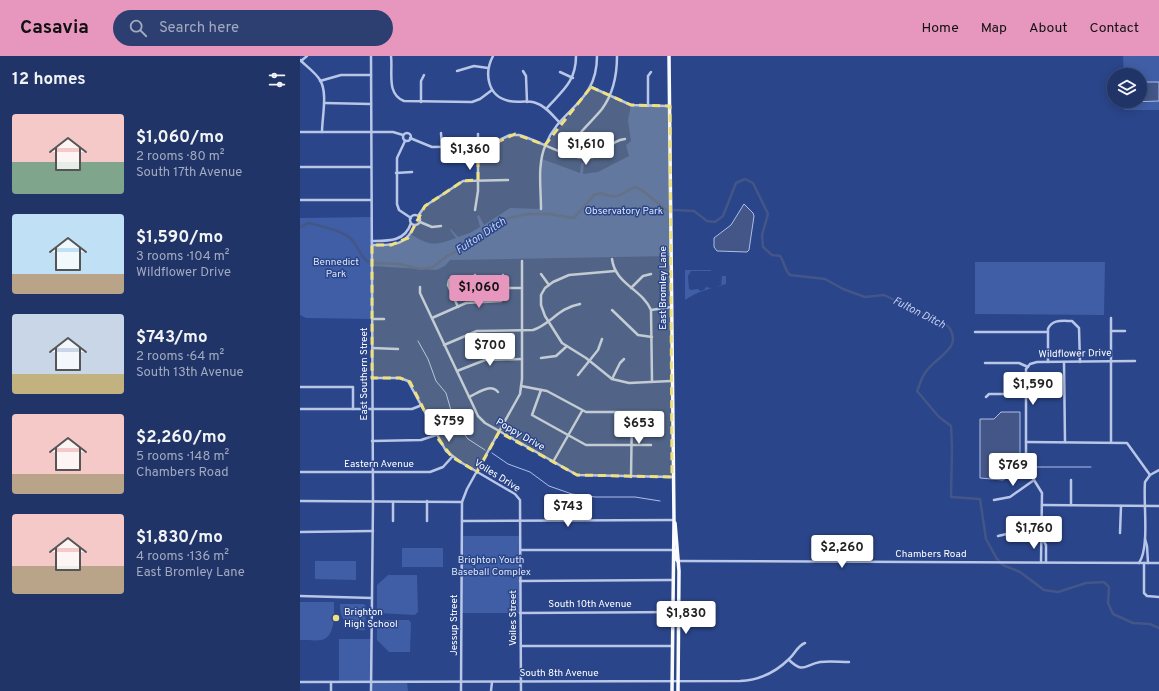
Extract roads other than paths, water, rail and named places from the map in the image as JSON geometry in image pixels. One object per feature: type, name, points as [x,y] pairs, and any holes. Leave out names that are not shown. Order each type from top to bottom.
[{"type":"main road","name":"East Bromley Lane","points":[[669,56],[672,307],[672,477],[674,520],[672,550],[672,691]]},
{"type":"main road","name":"East Bromley Lane","points":[[674,520],[677,536],[681,612],[680,681],[678,691]]},
{"type":"main road","points":[[672,569],[674,563],[678,561],[675,559],[673,535]]},
{"type":"street","points":[[307,56],[301,60],[320,81],[324,91],[322,132]]},
{"type":"street","name":"East Southern Street","points":[[371,56],[373,502],[371,691]]},
{"type":"street","points":[[391,56],[392,87],[395,98],[406,102],[472,102],[480,99],[492,90]]},
{"type":"street","points":[[493,56],[488,68],[488,80],[492,90],[505,100],[536,103],[546,109],[560,123]]},
{"type":"street","points":[[546,109],[573,78],[576,68],[576,56]]},
{"type":"street","points":[[541,209],[541,162],[545,145],[560,123],[583,99],[591,87],[596,72],[597,56]]},
{"type":"street","points":[[568,154],[575,138],[602,109],[609,96],[616,73],[617,56]]},
{"type":"street","points":[[457,71],[474,66],[488,68]]},
{"type":"street","points":[[524,71],[526,76],[526,102]]},
{"type":"street","points":[[560,72],[573,78]]},
{"type":"street","points":[[648,106],[648,76],[651,72]]},
{"type":"street","points":[[320,81],[337,75],[371,75]]},
{"type":"street","points":[[421,102],[421,81],[424,75]]},
{"type":"street","points":[[591,87],[631,105],[670,106]]},
{"type":"street","points":[[324,103],[371,104]]},
{"type":"street","points":[[300,132],[393,132],[403,135],[408,133],[410,138],[427,145],[442,147],[492,145],[505,137],[515,134],[581,158],[592,158],[602,153],[616,140],[625,139]]},
{"type":"street","points":[[441,133],[442,147]]},
{"type":"street","points":[[474,210],[477,198],[478,180],[478,134]]},
{"type":"street","points":[[403,135],[405,140]]},
{"type":"street","points":[[410,138],[405,140],[397,158],[396,173],[397,204],[399,210],[411,218]]},
{"type":"street","points":[[300,167],[372,166]]},
{"type":"street","points":[[396,173],[412,172]]},
{"type":"street","points":[[418,216],[425,206],[463,181],[508,180]]},
{"type":"street","points":[[300,200],[372,200]]},
{"type":"street","points":[[411,218],[414,215],[418,216]]},
{"type":"street","points":[[418,216],[420,222],[432,227],[441,226]]},
{"type":"street","points":[[372,243],[391,241],[401,238],[408,232],[411,218]]},
{"type":"street","points":[[372,243],[391,245],[401,242],[408,238],[415,225],[420,222]]},
{"type":"street","points":[[411,223],[415,225]]},
{"type":"street","points":[[612,259],[615,271],[647,303],[651,310],[652,381]]},
{"type":"street","name":"Jessup Street","points":[[461,691],[462,502],[516,403],[521,386],[522,261]]},
{"type":"street","points":[[615,271],[569,275],[560,278],[549,285],[542,292],[540,302],[543,311],[560,340],[590,361],[612,379],[626,383],[671,381]]},
{"type":"street","points":[[541,274],[549,285]]},
{"type":"street","points":[[631,288],[643,276],[651,274]]},
{"type":"street","points":[[475,275],[475,302]]},
{"type":"street","points":[[432,318],[458,307],[475,302],[503,301],[503,275]]},
{"type":"street","points":[[449,280],[448,285],[458,307]]},
{"type":"street","name":"Poppy Drive","points":[[420,287],[420,293],[480,418],[499,432],[570,473],[582,476],[672,477]]},
{"type":"street","points":[[504,288],[522,288]]},
{"type":"street","points":[[444,344],[477,331],[522,331],[536,329],[564,309],[580,304]]},
{"type":"street","points":[[651,310],[672,307]]},
{"type":"street","points":[[612,310],[637,334],[643,337],[652,337]]},
{"type":"street","points":[[1111,318],[1111,442]]},
{"type":"street","points":[[372,319],[384,319]]},
{"type":"street","points":[[1048,362],[1047,332],[1050,325],[1056,321],[1072,321],[1076,324],[1080,331],[1080,362]]},
{"type":"street","points":[[1111,331],[1125,331]]},
{"type":"street","points":[[975,332],[1047,332]]},
{"type":"street","points":[[578,375],[598,350],[602,339]]},
{"type":"street","points":[[541,358],[556,356],[567,346]]},
{"type":"street","points":[[372,348],[398,349]]},
{"type":"street","points":[[457,371],[485,360],[522,359]]},
{"type":"street","points":[[612,379],[620,363],[624,359]]},
{"type":"street","name":"Wildflower Drive","points":[[1041,562],[1043,540],[1042,492],[1026,466],[1025,394],[1026,372],[1028,367],[1032,363],[1048,362],[1135,361]]},
{"type":"street","points":[[1064,362],[1065,442]]},
{"type":"street","points":[[985,363],[1019,363],[1028,367]]},
{"type":"street","name":"Voiles Drive","points":[[372,378],[406,380],[413,386],[443,447],[452,457],[516,495],[521,503],[521,521]]},
{"type":"street","points":[[521,386],[552,394],[582,411],[651,412]]},
{"type":"street","points":[[300,387],[353,387],[354,409]]},
{"type":"street","points":[[469,397],[489,388],[494,388],[498,392]]},
{"type":"street","points":[[541,390],[532,415],[568,436],[589,445],[651,445]]},
{"type":"street","points":[[986,397],[989,394],[1025,394]]},
{"type":"street","points":[[300,409],[412,409],[422,405]]},
{"type":"street","points":[[553,462],[582,411]]},
{"type":"street","points":[[631,477],[632,412]]},
{"type":"street","points":[[372,441],[422,440],[436,435]]},
{"type":"street","points":[[1026,442],[1125,443],[1131,446],[1150,475]]},
{"type":"street","name":"Eastern Avenue","points":[[300,472],[430,472],[442,467],[452,457]]},
{"type":"street","points":[[1139,563],[1143,554],[1145,539],[1145,483],[1150,475],[1159,470]]},
{"type":"street","points":[[994,500],[1010,497],[1034,480]]},
{"type":"street","points":[[1071,480],[1071,505]]},
{"type":"street","points":[[300,501],[462,502]]},
{"type":"street","points":[[427,501],[427,521]]},
{"type":"street","points":[[393,502],[393,521]]},
{"type":"street","points":[[1042,505],[1159,506]]},
{"type":"street","points":[[1120,506],[1120,533]]},
{"type":"street","points":[[462,521],[674,520]]},
{"type":"street","name":"Voiles Street","points":[[521,521],[521,691]]},
{"type":"street","points":[[300,532],[373,531]]},
{"type":"street","points":[[998,536],[1008,533],[1042,533]]},
{"type":"street","points":[[1145,539],[1148,563]]},
{"type":"street","name":"Wildflower Drive","points":[[1043,540],[1046,545],[1046,562]]},
{"type":"street","points":[[521,550],[672,550]]},
{"type":"street","points":[[1143,554],[1148,563]]},
{"type":"street","name":"Chambers Road","points":[[678,561],[1159,563]]},
{"type":"street","points":[[1144,563],[1144,593],[1148,596],[1159,597]]},
{"type":"street","points":[[520,581],[672,580]]},
{"type":"street","points":[[300,596],[372,598]]},
{"type":"street","name":"South 10th Avenue","points":[[520,612],[681,612]]},
{"type":"street","name":"South 8th Avenue","points":[[300,682],[749,680],[774,671],[789,660],[800,645],[805,643]]},
{"type":"street","points":[[521,646],[672,646]]},
{"type":"street","points":[[789,660],[797,667],[802,668],[820,662],[849,662]]},
{"type":"street","points":[[331,682],[331,691]]},
{"type":"street","points":[[491,691],[492,682]]},
{"type":"waterway","name":"Fulton Ditch","points":[[674,210],[694,211],[707,221],[715,222],[723,216],[736,183],[745,179],[753,183],[768,214],[762,235],[763,247],[772,255],[780,256],[790,275],[825,279],[843,289],[865,297],[884,295],[948,326],[952,334],[953,341],[951,347],[929,367],[922,377],[917,391],[939,417],[951,426],[951,497],[980,499],[986,539],[997,559],[1003,565],[1020,572],[1044,590],[1058,592],[1086,583],[1104,582],[1109,587],[1108,603],[1113,614],[1133,623],[1150,624],[1159,628]]},
{"type":"waterway","name":"Fulton Ditch","points":[[375,263],[399,264],[421,269],[433,267],[447,256],[477,241],[509,218],[527,214],[549,214],[574,218],[594,195],[601,193],[611,196],[618,196],[634,187],[642,190],[666,210]]},
{"type":"waterway","name":"Fulton Ditch","points":[[300,227],[309,223],[344,234],[353,241],[368,262]]},
{"type":"waterway","points":[[418,341],[428,359],[436,381],[446,393],[452,414],[458,426],[468,439],[485,450]]},
{"type":"waterway","points":[[492,453],[508,464],[530,472],[549,486],[572,494],[595,497],[635,497],[660,501]]},
{"type":"waterway","points":[[1030,467],[1091,467]]},
{"type":"place","name":"Brighton High School","points":[[336,618]]},
{"type":"park label","name":"Observatory Park","points":[[624,211]]},
{"type":"park label","name":"Bennedict Park","points":[[336,268]]},
{"type":"park label","name":"Brighton Youth Baseball Complex","points":[[491,566]]}]
